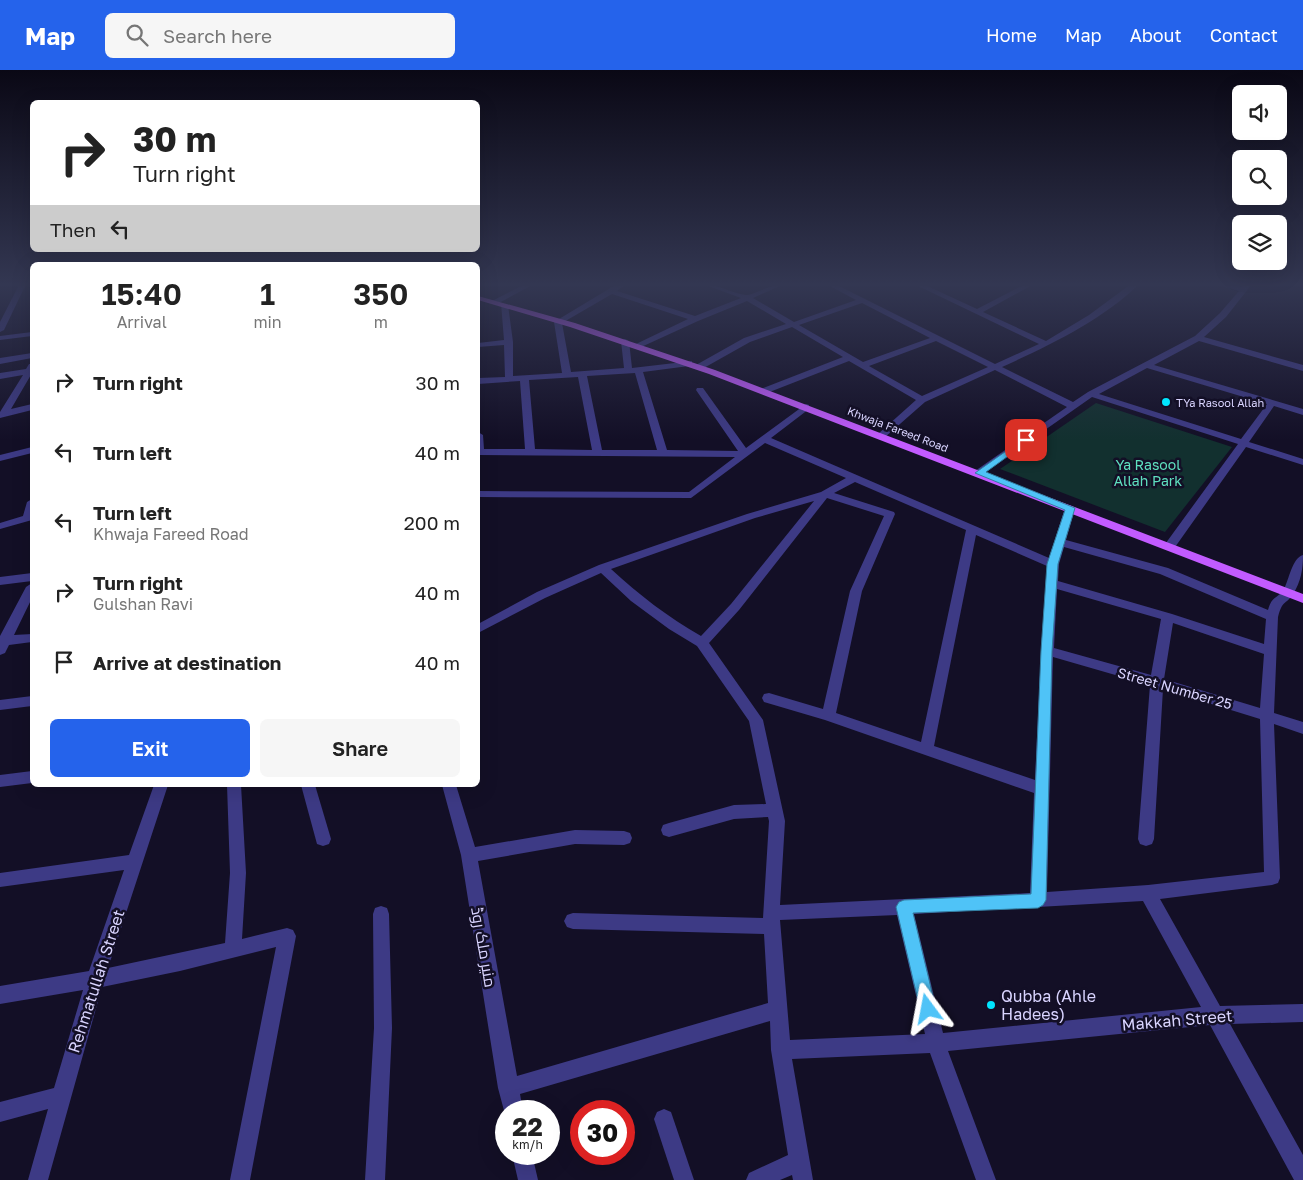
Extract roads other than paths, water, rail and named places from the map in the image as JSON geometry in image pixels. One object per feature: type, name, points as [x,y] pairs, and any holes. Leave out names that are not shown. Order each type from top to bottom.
[{"type":"main road","name":"Khwaja Fareed Road","points":[[604,336],[694,365],[764,391],[1303,599]]},
{"type":"street","points":[[0,338],[18,336]]},
{"type":"street","points":[[507,336],[510,378]]},
{"type":"street","points":[[560,336],[567,375]]},
{"type":"street","points":[[639,346],[660,336]]},
{"type":"street","points":[[480,380],[694,365],[758,336]]},
{"type":"street","points":[[814,336],[922,400]]},
{"type":"street","points":[[932,336],[1073,406]]},
{"type":"street","points":[[1029,336],[1046,344]]},
{"type":"street","points":[[881,436],[922,400],[1046,344],[1060,336]]},
{"type":"street","points":[[979,473],[1091,394],[1200,336]]},
{"type":"street","points":[[863,365],[936,338]]},
{"type":"street","points":[[1198,338],[1303,368]]},
{"type":"street","points":[[480,345],[508,342]]},
{"type":"street","points":[[625,342],[628,370]]},
{"type":"street","points":[[0,361],[30,356]]},
{"type":"street","points":[[764,391],[850,357]]},
{"type":"street","points":[[1146,365],[1303,412]]},
{"type":"street","points":[[0,376],[30,368]]},
{"type":"street","points":[[2,415],[30,370]]},
{"type":"street","points":[[638,370],[663,454]]},
{"type":"street","points":[[582,374],[598,453]]},
{"type":"street","points":[[524,378],[530,452]]},
{"type":"street","points":[[700,390],[745,454]]},
{"type":"street","points":[[1091,394],[1303,462]]},
{"type":"street","points":[[1169,547],[1272,403]]},
{"type":"street","points":[[480,494],[691,495],[806,407]]},
{"type":"street","points":[[2,415],[30,408]]},
{"type":"street","points":[[765,439],[1053,564]]},
{"type":"street","points":[[0,458],[30,450]]},
{"type":"street","points":[[480,452],[745,454]]},
{"type":"street","points":[[480,628],[541,595],[603,568],[751,516],[825,494],[854,478]]},
{"type":"street","points":[[702,642],[735,607],[825,494]]},
{"type":"street","points":[[825,494],[890,514],[856,591],[828,716]]},
{"type":"street","points":[[1038,900],[1051,583],[1053,564],[1070,508]]},
{"type":"street","points":[[0,526],[30,518]]},
{"type":"street","points":[[926,750],[972,529]]},
{"type":"street","points":[[1060,542],[1164,571],[1272,616]]},
{"type":"street","points":[[573,921],[771,920],[904,907],[1148,893],[1272,878],[1267,715],[1272,616],[1276,602],[1288,593],[1303,559]]},
{"type":"street","points":[[603,568],[635,598],[673,626],[702,642],[756,720],[777,820],[771,920],[781,1050],[802,1170],[756,1180]]},
{"type":"street","points":[[0,580],[30,577]]},
{"type":"street","points":[[1051,583],[1168,616],[1270,651]]},
{"type":"street","points":[[2,644],[30,591]]},
{"type":"street","points":[[1146,839],[1157,682],[1168,616]]},
{"type":"street","points":[[2,644],[30,638]]},
{"type":"street","name":"Street Number 25","points":[[1047,651],[1267,715],[1303,728]]},
{"type":"street","points":[[769,698],[828,716],[1042,789]]},
{"type":"street","points":[[0,705],[30,701]]},
{"type":"street","points":[[0,782],[30,777]]},
{"type":"street","name":"Rehmatullah Street","points":[[38,1180],[95,980],[160,787]]},
{"type":"street","points":[[234,787],[238,873],[234,950]]},
{"type":"street","points":[[309,787],[323,839]]},
{"type":"street","name":"منیر ملک روڈ","points":[[450,787],[469,855],[511,1100]]},
{"type":"street","points":[[669,830],[734,812],[775,810]]},
{"type":"street","points":[[469,855],[575,837],[624,838]]},
{"type":"street","points":[[0,880],[135,861]]},
{"type":"street","points":[[1148,893],[1303,1176]]},
{"type":"street","points":[[904,907],[936,1043],[986,1180]]},
{"type":"street","points":[[375,1180],[383,1028],[381,914]]},
{"type":"street","points":[[0,995],[95,980],[234,950],[287,936],[240,1180]]},
{"type":"street","points":[[508,1088],[778,1008]]},
{"type":"street","name":"Makkah Street","points":[[781,1050],[936,1043],[1214,1015],[1303,1013]]},
{"type":"street","points":[[0,1112],[61,1096]]},
{"type":"street","points":[[664,1119],[684,1180]]},
{"type":"street","points":[[525,1165],[528,1180]]},
{"type":"place","name":"TYa Rasool Allah","points":[[1166,402]]},
{"type":"place","name":"Qubba (Ahle Hadees)","points":[[991,1005]]},
{"type":"park label","name":"Ya Rasool Allah Park","points":[[1148,472]]}]
